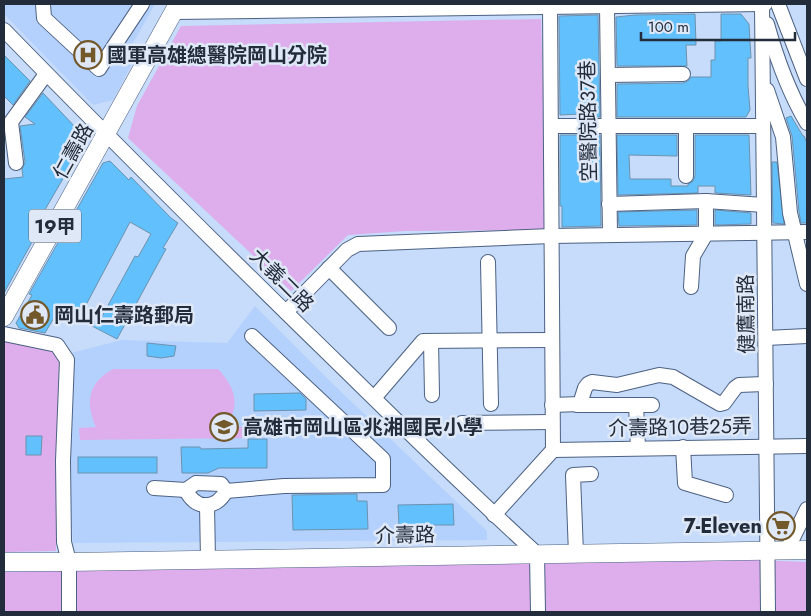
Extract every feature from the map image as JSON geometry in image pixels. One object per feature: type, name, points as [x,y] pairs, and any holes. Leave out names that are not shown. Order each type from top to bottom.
[{"type":"main road","name":"仁壽路","points":[[4,317],[176,8]]},
{"type":"main road","name":"介壽路","points":[[4,562],[807,550]]},
{"type":"street","points":[[43,4],[44,18],[98,69],[142,4]]},
{"type":"street","points":[[176,8],[763,4],[777,62],[807,123]]},
{"type":"street","name":"健鷹南路","points":[[763,4],[768,612]]},
{"type":"street","points":[[778,4],[807,79]]},
{"type":"street","points":[[494,515],[553,450],[550,6]]},
{"type":"street","name":"空醫院路37巷","points":[[607,6],[610,235]]},
{"type":"street","name":"大義二路","points":[[4,30],[286,312],[494,515],[537,554]]},
{"type":"street","points":[[16,163],[12,122],[46,74]]},
{"type":"street","points":[[608,75],[683,74]]},
{"type":"street","name":"健鷹南路","points":[[763,77],[783,137],[790,213],[801,232],[807,284]]},
{"type":"street","points":[[551,126],[764,126]]},
{"type":"street","points":[[686,126],[686,176]]},
{"type":"street","points":[[609,204],[706,201],[764,205]]},
{"type":"street","points":[[691,288],[693,256],[706,234],[706,201]]},
{"type":"street","points":[[286,312],[347,250],[358,244],[551,236],[801,232]]},
{"type":"street","points":[[488,262],[491,404]]},
{"type":"street","points":[[329,268],[389,328]]},
{"type":"street","points":[[4,334],[57,346],[67,360],[63,461],[64,542],[69,562],[68,612]]},
{"type":"street","points":[[226,491],[284,486],[383,486],[383,459],[252,336]]},
{"type":"street","points":[[766,338],[807,336]]},
{"type":"street","points":[[374,398],[424,341],[552,340]]},
{"type":"street","points":[[431,341],[432,395]]},
{"type":"street","points":[[577,405],[582,401],[588,384],[592,382],[617,385],[665,375],[720,404],[724,404],[735,388],[739,386],[766,384]]},
{"type":"street","points":[[552,405],[652,405]]},
{"type":"street","points":[[636,405],[638,448]]},
{"type":"street","points":[[462,423],[552,422]]},
{"type":"street","name":"介壽路10巷25弄","points":[[553,450],[807,446]]},
{"type":"street","points":[[683,447],[685,483],[726,494]]},
{"type":"street","points":[[576,554],[573,475],[591,474]]},
{"type":"street","points":[[154,488],[186,490],[196,484],[221,484],[226,491]]},
{"type":"street","points":[[186,490],[197,504],[207,505],[217,502],[226,491]]},
{"type":"street","points":[[207,505],[208,559]]},
{"type":"street","points":[[787,550],[807,509]]},
{"type":"street","points":[[537,554],[538,612]]},
{"type":"shaded area","name":"國軍高雄總醫院岡山分院","points":[[4,4],[155,4],[128,52],[135,58],[113,100],[93,105],[4,14]]},
{"type":"shaded area","points":[[541,19],[547,230],[405,231],[348,235],[291,291],[128,138],[137,106],[181,26]]},
{"type":"shaded area","name":"高雄市岡山區兆湘國民小學","points":[[255,306],[335,386],[487,531],[487,540],[73,543],[69,467],[71,353],[122,340],[227,343]]},
{"type":"shaded area","points":[[4,340],[51,349],[59,362],[56,551],[4,552]]},
{"type":"shaded area","points":[[113,369],[218,369],[233,391],[235,406],[229,421],[223,428],[246,427],[246,438],[80,440],[79,428],[96,427],[90,409],[91,394],[94,387],[98,380]]},
{"type":"shaded area","points":[[756,560],[807,562],[807,612],[4,612],[4,572]]},
{"type":"building","points":[[695,14],[696,45],[686,45],[687,66],[617,66],[616,17]]},
{"type":"building","points":[[721,14],[741,14],[749,24],[751,58],[748,58],[748,86],[750,110],[746,117],[617,117],[617,84],[683,83],[691,77],[711,77],[711,60],[715,60],[715,41],[721,41]]},
{"type":"building","points":[[598,15],[600,117],[580,117],[580,114],[560,115],[559,16]]},
{"type":"building","points":[[4,55],[30,81],[13,105],[4,96]]},
{"type":"building","points":[[43,93],[78,130],[82,146],[39,220],[43,222],[4,293],[4,179],[23,177],[22,170],[25,162],[20,126],[35,124],[25,117]]},
{"type":"building","points":[[791,116],[807,143],[807,223],[801,223],[799,212],[792,136],[786,118]]},
{"type":"building","points":[[560,135],[600,135],[601,226],[562,227],[562,206],[560,206]]},
{"type":"building","points":[[617,135],[677,135],[677,156],[629,155],[630,179],[671,179],[671,186],[688,186],[695,176],[695,135],[749,135],[751,195],[715,193],[715,186],[698,186],[698,193],[618,195]]},
{"type":"building","points":[[110,161],[129,180],[131,177],[178,223],[163,248],[166,249],[117,339],[92,326],[97,318],[100,320],[135,256],[138,257],[151,234],[130,222],[78,320],[59,309],[45,333],[19,328],[16,323],[32,295],[29,294],[103,163]]},
{"type":"building","points":[[772,162],[777,162],[784,224],[773,223]]},
{"type":"building","points":[[697,210],[697,225],[619,226],[618,212]]},
{"type":"building","points":[[715,210],[751,213],[751,224],[715,225]]},
{"type":"building","points":[[147,343],[176,346],[174,356],[161,358],[147,356]]},
{"type":"building","points":[[300,393],[306,399],[306,410],[254,411],[254,394]]},
{"type":"building","points":[[26,436],[42,436],[41,455],[26,455]]},
{"type":"building","points":[[248,439],[267,439],[267,468],[219,468],[208,473],[182,473],[181,447],[200,447],[201,449],[248,448]]},
{"type":"building","points":[[78,457],[157,457],[157,473],[78,473]]},
{"type":"building","points":[[357,494],[357,501],[367,501],[368,529],[293,530],[292,495]]},
{"type":"building","points":[[453,504],[454,525],[399,525],[398,505]]},
{"type":"place","name":"國軍高雄總醫院岡山分院","points":[[88,55]]},
{"type":"place","name":"岡山仁壽路郵局","points":[[35,315]]},
{"type":"place","name":"高雄市岡山區兆湘國民小學","points":[[224,427]]},
{"type":"place","name":"7-Eleven","points":[[781,526]]}]
